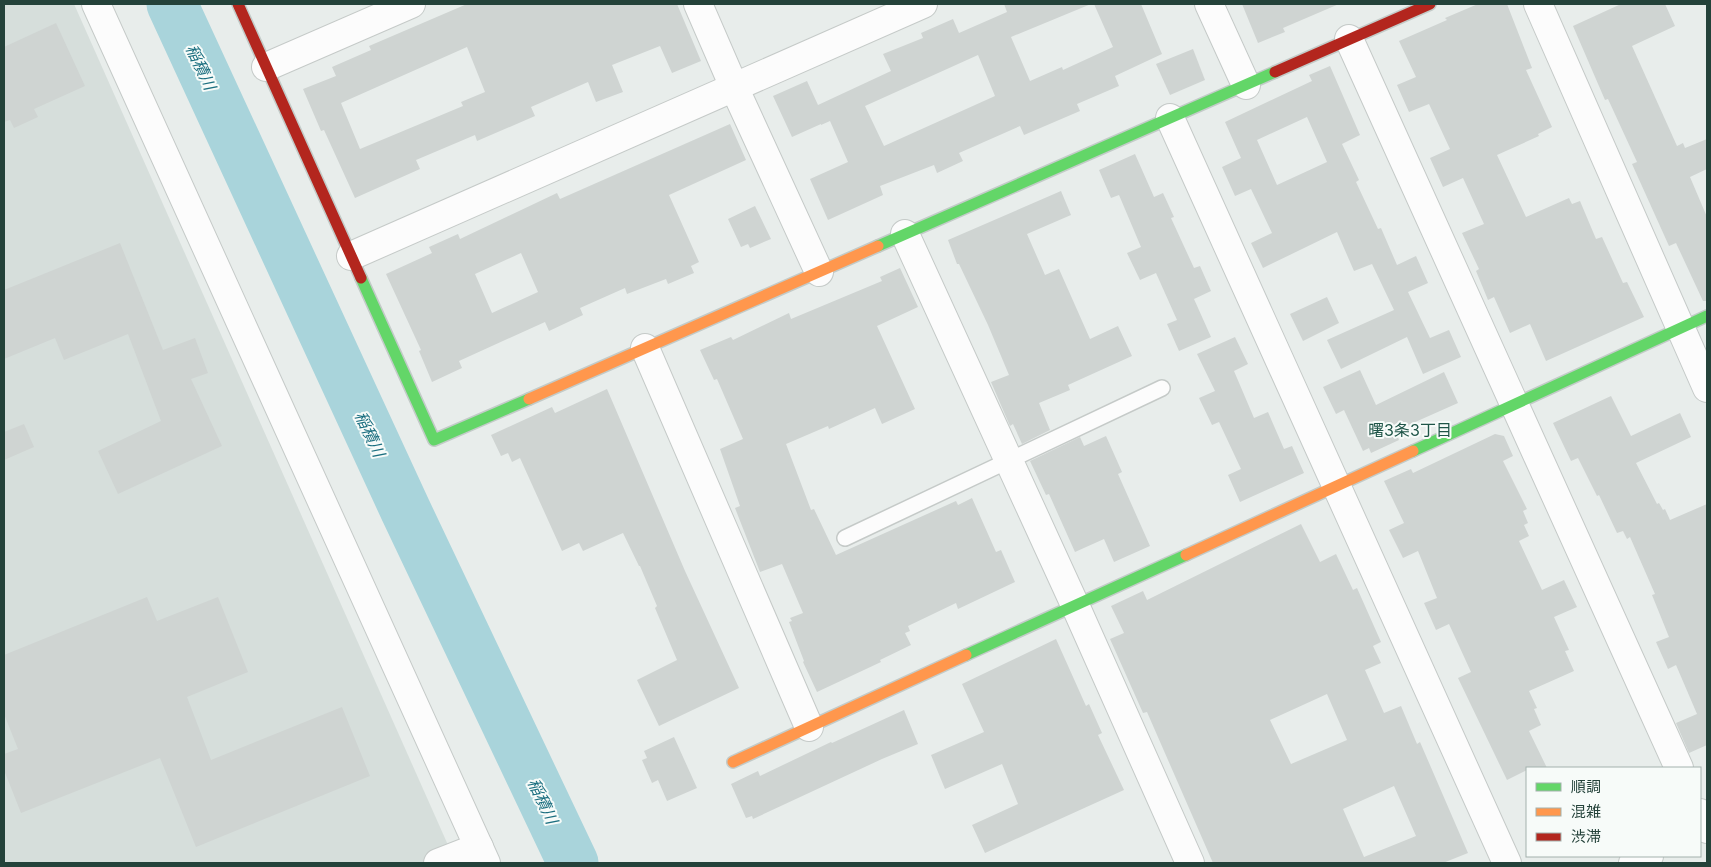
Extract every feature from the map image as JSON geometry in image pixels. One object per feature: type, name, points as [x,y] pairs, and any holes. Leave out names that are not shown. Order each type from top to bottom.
[{"type":"street","points":[[96,4],[483,855],[438,863]]},
{"type":"street","points":[[238,4],[434,440],[1430,4]]},
{"type":"street","points":[[266,67],[411,4]]},
{"type":"street","points":[[698,4],[819,272]]},
{"type":"street","points":[[351,256],[923,4]]},
{"type":"street","points":[[1209,4],[1246,85]]},
{"type":"street","points":[[1538,4],[1707,388]]},
{"type":"street","points":[[1349,39],[1680,767]]},
{"type":"street","points":[[1170,118],[1507,863]]},
{"type":"street","points":[[905,234],[1076,605],[1190,863]]},
{"type":"street","points":[[733,762],[1707,316]]},
{"type":"street","points":[[645,348],[809,727]]},
{"type":"street","points":[[1701,815],[1707,829]]},
{"type":"street","points":[[1633,863],[1647,857]]},
{"type":"lane","points":[[845,538],[1008,459],[1162,388]]},
{"type":"shaded area","points":[[4,4],[74,4],[456,863],[4,863]]},
{"type":"building","points":[[467,4],[677,4],[701,61],[672,73],[660,46],[612,65],[623,92],[596,102],[588,82],[531,107],[535,116],[477,141],[475,135],[416,160],[420,169],[355,198],[324,130],[321,131],[303,89],[336,76],[332,67],[371,50],[369,46]],"holes":[[[467,47],[485,92],[461,102],[463,106],[360,149],[341,103]]]},
{"type":"building","points":[[1004,4],[1091,4],[1011,37],[1030,81],[1062,67],[1063,70],[1113,47],[1094,4],[1141,4],[1162,54],[1115,76],[1119,86],[1077,104],[1080,111],[1024,135],[1020,126],[959,153],[963,161],[937,173],[934,165],[880,186],[883,195],[828,220],[810,179],[848,162],[830,121],[792,137],[773,96],[807,81],[818,105],[891,71],[883,54],[923,38],[921,33],[953,19],[959,33],[1007,12]],"holes":[[[978,55],[995,96],[884,146],[865,106]]]},
{"type":"building","points":[[1242,4],[1339,4],[1283,28],[1285,32],[1258,43]]},
{"type":"building","points":[[1478,4],[1507,4],[1532,68],[1526,70],[1552,127],[1538,134],[1539,136],[1497,155],[1526,217],[1569,198],[1572,204],[1580,201],[1596,239],[1602,237],[1623,283],[1627,282],[1644,317],[1546,361],[1530,324],[1510,333],[1494,297],[1488,300],[1476,271],[1479,269],[1462,233],[1484,224],[1463,178],[1443,187],[1430,158],[1450,149],[1429,104],[1409,112],[1397,85],[1416,77],[1399,41]]},
{"type":"building","points":[[1621,4],[1665,4],[1675,26],[1632,46],[1677,146],[1683,143],[1685,148],[1707,139],[1707,169],[1690,177],[1707,217],[1707,301],[1703,301],[1676,243],[1669,246],[1632,164],[1637,162],[1608,99],[1605,100],[1573,26]]},
{"type":"building","points":[[56,23],[85,86],[34,109],[38,117],[14,128],[10,120],[4,122],[4,47]]},
{"type":"building","points":[[1193,49],[1205,80],[1170,95],[1156,64]]},
{"type":"building","points":[[1330,66],[1360,135],[1342,144],[1359,180],[1356,182],[1378,229],[1381,228],[1397,265],[1416,256],[1428,283],[1408,292],[1430,338],[1449,330],[1461,357],[1423,374],[1407,337],[1341,369],[1327,340],[1394,310],[1372,264],[1354,271],[1337,232],[1263,268],[1251,243],[1272,233],[1251,189],[1235,196],[1222,167],[1241,158],[1225,122],[1312,81],[1309,75]],"holes":[[[1307,117],[1327,162],[1277,185],[1257,140]]]},
{"type":"building","points":[[730,124],[746,160],[669,195],[699,262],[691,266],[694,273],[668,284],[666,279],[627,294],[625,288],[580,308],[583,315],[549,331],[545,322],[459,361],[462,368],[432,382],[419,351],[421,350],[386,274],[432,253],[429,247],[458,234],[460,239],[557,193],[560,199]],"holes":[[[521,253],[538,292],[492,313],[475,274]]]},
{"type":"building","points":[[1135,154],[1154,197],[1163,193],[1174,217],[1171,218],[1194,268],[1200,266],[1211,291],[1194,299],[1211,337],[1179,351],[1167,324],[1177,320],[1156,273],[1140,280],[1127,253],[1141,247],[1119,195],[1111,198],[1099,170]]},
{"type":"building","points":[[1061,191],[1071,215],[1027,234],[1045,275],[1059,269],[1090,339],[1118,326],[1132,356],[1068,385],[1070,390],[1039,403],[1050,430],[1022,444],[1013,424],[1010,426],[991,382],[1009,375],[988,325],[959,264],[957,264],[948,240]]},
{"type":"building","points":[[755,206],[771,239],[750,248],[748,244],[741,247],[728,219]]},
{"type":"building","points":[[120,243],[163,350],[195,338],[208,373],[191,379],[222,446],[118,494],[98,451],[161,421],[128,334],[64,360],[55,338],[4,359],[4,290]]},
{"type":"building","points":[[900,268],[918,307],[877,326],[915,409],[882,424],[875,408],[829,429],[828,426],[786,444],[811,510],[814,509],[836,555],[956,501],[958,505],[972,498],[996,552],[1001,550],[1015,582],[958,609],[956,603],[908,626],[910,631],[905,633],[911,645],[880,660],[881,662],[817,692],[803,662],[789,622],[792,621],[790,618],[803,613],[782,564],[760,572],[735,508],[740,506],[720,449],[743,439],[717,379],[714,380],[700,350],[731,337],[733,340],[789,313],[791,319],[882,281],[880,277]]},
{"type":"building","points":[[1327,297],[1339,323],[1303,341],[1290,314]]},
{"type":"building","points":[[1235,337],[1248,364],[1234,371],[1254,418],[1268,412],[1284,449],[1292,446],[1304,473],[1240,502],[1228,475],[1241,469],[1219,422],[1212,425],[1199,398],[1215,391],[1197,354]]},
{"type":"building","points":[[1360,370],[1376,405],[1444,372],[1458,403],[1395,431],[1399,440],[1371,453],[1369,448],[1363,451],[1344,410],[1336,414],[1323,387]]},
{"type":"building","points":[[607,389],[685,571],[739,688],[659,726],[637,680],[677,660],[640,566],[623,533],[583,551],[579,543],[562,551],[520,458],[512,462],[508,453],[501,456],[491,435],[552,407],[555,413]]},
{"type":"building","points":[[1611,396],[1631,436],[1680,413],[1691,437],[1636,463],[1657,504],[1659,503],[1663,510],[1665,509],[1670,520],[1707,504],[1707,745],[1689,753],[1676,723],[1697,714],[1676,665],[1668,669],[1656,642],[1669,637],[1652,595],[1655,594],[1630,537],[1627,539],[1623,531],[1617,533],[1599,495],[1597,496],[1578,458],[1571,461],[1553,423]]},
{"type":"building","points":[[24,424],[34,447],[4,460],[4,432]]},
{"type":"building","points":[[1495,434],[1504,436],[1513,456],[1503,461],[1527,509],[1523,511],[1528,523],[1524,525],[1529,536],[1519,541],[1542,590],[1564,580],[1577,607],[1554,617],[1569,650],[1565,651],[1574,671],[1529,691],[1537,708],[1534,709],[1541,725],[1529,731],[1547,767],[1526,767],[1526,770],[1507,780],[1458,678],[1471,672],[1449,624],[1436,630],[1424,603],[1437,598],[1418,551],[1403,558],[1389,530],[1404,523],[1384,481],[1411,469],[1413,473]]},
{"type":"building","points":[[1106,436],[1122,472],[1118,474],[1150,546],[1114,562],[1104,539],[1075,552],[1049,494],[1046,495],[1030,461],[1080,437],[1084,446]]},
{"type":"building","points":[[1301,524],[1320,562],[1336,554],[1353,590],[1357,588],[1381,642],[1373,646],[1381,663],[1365,670],[1384,713],[1401,706],[1417,744],[1420,742],[1468,853],[1443,863],[1213,863],[1147,712],[1143,713],[1110,639],[1124,633],[1111,606],[1143,591],[1147,600]],"holes":[[[1327,694],[1347,740],[1291,764],[1270,720]],[[1394,786],[1416,836],[1364,857],[1343,809]]]},
{"type":"building","points":[[147,597],[157,621],[218,597],[248,672],[187,697],[211,760],[342,707],[370,776],[196,847],[160,758],[21,813],[4,770],[4,754],[18,749],[4,714],[4,655]]},
{"type":"building","points":[[1056,639],[1086,706],[1089,704],[1102,733],[1098,735],[1124,790],[985,853],[972,825],[1018,804],[1002,764],[945,789],[931,755],[984,732],[962,684]]},
{"type":"building","points":[[904,710],[918,744],[753,819],[752,816],[746,818],[731,784],[758,771],[760,776]]},
{"type":"building","points":[[674,737],[697,788],[667,801],[658,780],[652,783],[642,760],[647,758],[644,751]]},
{"type":"waterway","name":"稲積川","points":[[172,4],[405,509],[573,863]]},
{"type":"traffic: fast","points":[[878,246],[1275,72]]},
{"type":"traffic: fast","points":[[361,278],[434,440],[529,399]]},
{"type":"traffic: fast","points":[[1413,451],[1707,316]]},
{"type":"traffic: fast","points":[[966,655],[1186,555]]},
{"type":"traffic: slow","points":[[529,399],[878,246]]},
{"type":"traffic: slow","points":[[1186,555],[1413,451]]},
{"type":"traffic: slow","points":[[733,762],[966,655]]},
{"type":"traffic: jam","points":[[238,4],[361,278]]},
{"type":"traffic: jam","points":[[1275,72],[1430,4]]},
{"type":"district","name":"曙3条3丁目","points":[[1410,430]]}]
